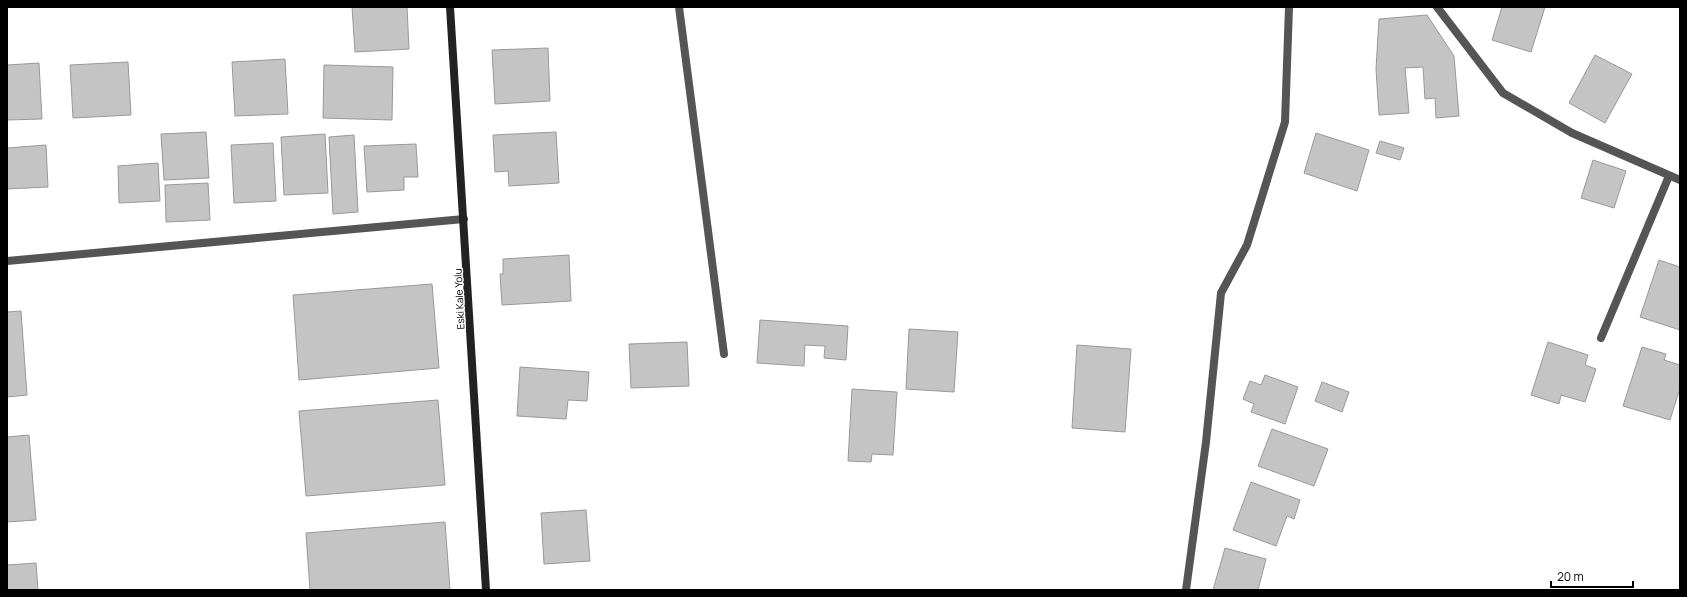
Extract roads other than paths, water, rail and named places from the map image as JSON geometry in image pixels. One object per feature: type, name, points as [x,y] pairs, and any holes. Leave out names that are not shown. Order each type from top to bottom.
[{"type":"street","name":"Eski Kale Yolu","points":[[450,7],[486,590]]},
{"type":"street","points":[[679,7],[724,354]]},
{"type":"street","points":[[1186,590],[1205,450],[1221,293],[1247,245],[1285,122],[1289,7]]},
{"type":"street","points":[[1437,7],[1503,94],[1572,133],[1680,180]]},
{"type":"street","points":[[1601,338],[1669,176]]},
{"type":"street","points":[[7,261],[464,219]]}]
